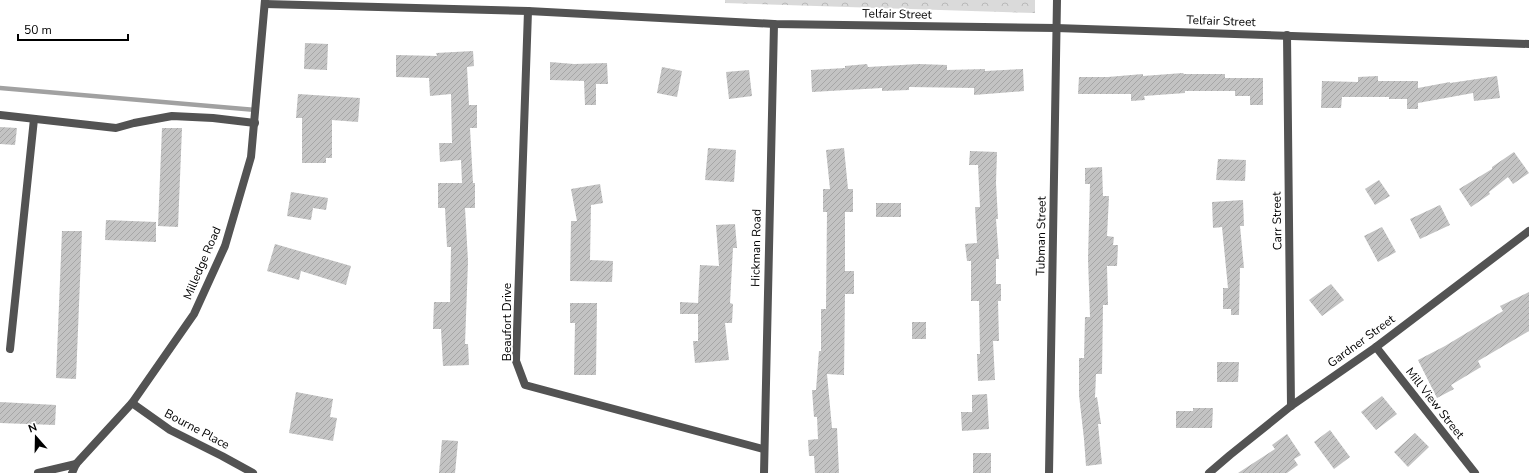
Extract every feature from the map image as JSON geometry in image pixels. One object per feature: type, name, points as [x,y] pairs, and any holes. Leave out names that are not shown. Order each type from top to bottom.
[{"type":"street","name":"Tubman Street","points":[[1049,473],[1057,0]]},
{"type":"street","name":"Telfair Street","points":[[265,2],[528,11],[774,24],[1056,28],[1529,44]]},
{"type":"street","name":"Milledge Road","points":[[72,473],[76,464],[132,403],[194,314],[225,246],[251,157],[265,2]]},
{"type":"street","name":"Beaufort Drive","points":[[528,11],[516,362],[524,385],[763,449]]},
{"type":"street","name":"Hickman Road","points":[[764,473],[763,449],[774,24]]},
{"type":"street","name":"Carr Street","points":[[1287,35],[1291,406]]},
{"type":"street","points":[[0,115],[116,128],[172,116],[213,118],[255,123]]},
{"type":"street","points":[[10,348],[34,119]]},
{"type":"street","name":"Gardner Street","points":[[1209,473],[1230,454],[1291,406],[1376,347],[1529,231]]},
{"type":"street","name":"Mill View Street","points":[[1376,347],[1475,473]]},
{"type":"street","name":"Bourne Place","points":[[132,403],[170,430],[253,473]]},
{"type":"street","points":[[38,473],[76,464]]},
{"type":"green space","points":[[725,0],[1035,0],[1035,13],[725,3]]},
{"type":"building","points":[[305,43],[328,44],[327,70],[304,69]]},
{"type":"building","points":[[473,51],[474,66],[467,67],[469,105],[477,105],[477,128],[470,128],[473,183],[475,183],[475,208],[465,208],[468,261],[465,344],[468,344],[469,365],[443,366],[441,329],[433,329],[434,302],[450,302],[451,247],[447,247],[445,208],[438,208],[438,183],[462,183],[461,160],[440,162],[439,143],[452,143],[451,94],[430,96],[429,78],[396,77],[396,55],[437,56],[436,53]]},
{"type":"building","points":[[550,62],[574,64],[607,63],[608,84],[596,84],[596,105],[585,105],[584,81],[550,80]]},
{"type":"building","points":[[867,64],[868,67],[919,64],[947,65],[947,70],[985,69],[985,71],[1023,69],[1024,91],[974,95],[974,88],[909,87],[909,90],[882,91],[882,88],[812,92],[811,70],[845,68],[845,66]]},
{"type":"building","points":[[662,67],[682,71],[677,97],[657,93]]},
{"type":"building","points":[[749,70],[752,96],[729,99],[726,72]]},
{"type":"building","points":[[1183,73],[1225,74],[1225,78],[1263,78],[1263,105],[1250,105],[1250,96],[1235,96],[1235,91],[1185,91],[1185,93],[1144,96],[1145,100],[1131,101],[1131,94],[1078,94],[1079,77],[1108,77],[1143,74],[1143,76]]},
{"type":"building","points":[[1378,76],[1378,81],[1418,81],[1418,88],[1497,76],[1500,98],[1474,101],[1473,93],[1418,103],[1418,109],[1407,109],[1407,99],[1389,99],[1389,97],[1342,97],[1341,108],[1321,108],[1322,81],[1358,82],[1358,77]]},
{"type":"building","points":[[298,94],[360,98],[358,122],[332,120],[332,158],[326,158],[326,163],[302,163],[302,118],[296,118]]},
{"type":"building","points":[[0,127],[17,128],[15,145],[0,144]]},
{"type":"building","points":[[162,128],[182,128],[178,227],[158,226]]},
{"type":"building","points":[[708,148],[736,150],[734,182],[705,180]]},
{"type":"building","points":[[844,148],[848,189],[853,189],[853,212],[845,212],[845,271],[854,271],[854,294],[845,294],[844,375],[827,374],[832,428],[837,428],[839,473],[815,473],[814,456],[809,456],[808,440],[818,439],[817,417],[814,417],[812,390],[816,390],[819,351],[821,351],[821,309],[826,309],[827,212],[823,212],[823,189],[830,189],[826,150]]},
{"type":"building","points":[[970,151],[997,152],[996,183],[998,219],[996,219],[999,259],[996,259],[996,284],[1001,284],[1001,301],[998,301],[999,341],[993,341],[995,380],[978,381],[977,354],[980,354],[979,301],[971,301],[971,261],[967,261],[965,244],[977,243],[975,207],[980,207],[978,165],[969,165]]},
{"type":"building","points":[[1514,152],[1529,173],[1513,184],[1508,177],[1489,192],[1490,194],[1471,207],[1459,189],[1492,169],[1492,167]]},
{"type":"building","points":[[1218,159],[1246,160],[1245,181],[1216,180]]},
{"type":"building","points":[[1102,167],[1103,196],[1109,196],[1107,236],[1114,237],[1113,245],[1118,245],[1117,266],[1107,266],[1108,305],[1103,305],[1102,374],[1096,374],[1095,398],[1097,397],[1101,424],[1098,424],[1102,464],[1086,466],[1079,395],[1079,358],[1084,358],[1085,317],[1090,317],[1088,259],[1090,184],[1085,184],[1085,168]]},
{"type":"building","points":[[1379,180],[1390,196],[1375,205],[1365,189]]},
{"type":"building","points":[[600,184],[603,203],[591,205],[590,260],[613,261],[612,282],[570,281],[571,221],[577,221],[571,189]]},
{"type":"building","points":[[291,192],[328,198],[326,210],[313,208],[311,220],[287,216]]},
{"type":"building","points":[[1243,200],[1244,226],[1240,226],[1244,268],[1240,268],[1239,315],[1231,315],[1231,309],[1223,309],[1223,288],[1228,288],[1222,227],[1213,228],[1212,202]]},
{"type":"building","points":[[876,203],[901,203],[901,217],[876,217]]},
{"type":"building","points":[[1440,205],[1450,225],[1420,239],[1410,219]]},
{"type":"building","points":[[106,220],[156,222],[156,242],[105,240]]},
{"type":"building","points":[[735,224],[737,248],[733,248],[730,303],[733,304],[732,323],[725,323],[729,360],[695,363],[693,341],[698,341],[698,314],[680,314],[680,302],[698,303],[700,265],[719,266],[716,225]]},
{"type":"building","points":[[1382,227],[1396,252],[1378,262],[1364,236]]},
{"type":"building","points":[[62,231],[82,231],[76,379],[56,378]]},
{"type":"building","points":[[275,244],[351,266],[346,285],[301,271],[299,280],[267,271]]},
{"type":"building","points":[[1331,284],[1344,300],[1322,316],[1309,300]]},
{"type":"building","points":[[1529,292],[1529,331],[1478,361],[1481,367],[1451,385],[1454,389],[1437,398],[1418,360],[1445,346],[1503,311],[1500,306]]},
{"type":"building","points":[[570,303],[597,303],[596,375],[574,375],[575,323],[570,323]]},
{"type":"building","points":[[912,322],[926,322],[926,339],[912,339]]},
{"type":"building","points":[[1217,362],[1239,362],[1238,382],[1217,382]]},
{"type":"building","points":[[296,392],[333,399],[330,417],[337,418],[333,441],[289,433]]},
{"type":"building","points":[[987,394],[989,429],[962,431],[961,412],[972,412],[972,395]]},
{"type":"building","points":[[1382,396],[1397,414],[1376,430],[1361,412]]},
{"type":"building","points":[[0,402],[56,405],[55,425],[0,423]]},
{"type":"building","points":[[1193,408],[1213,408],[1212,428],[1176,428],[1176,411],[1193,411]]},
{"type":"building","points":[[1330,430],[1350,457],[1334,469],[1314,442]]},
{"type":"building","points":[[1415,433],[1429,447],[1408,467],[1394,452]]},
{"type":"building","points":[[1287,434],[1301,455],[1294,459],[1298,465],[1287,473],[1238,473],[1275,449],[1272,445]]},
{"type":"building","points":[[442,440],[458,441],[455,473],[439,473]]},
{"type":"building","points":[[973,453],[991,453],[991,473],[973,473]]},
{"type":"waterway","points":[[0,88],[256,110]]}]
